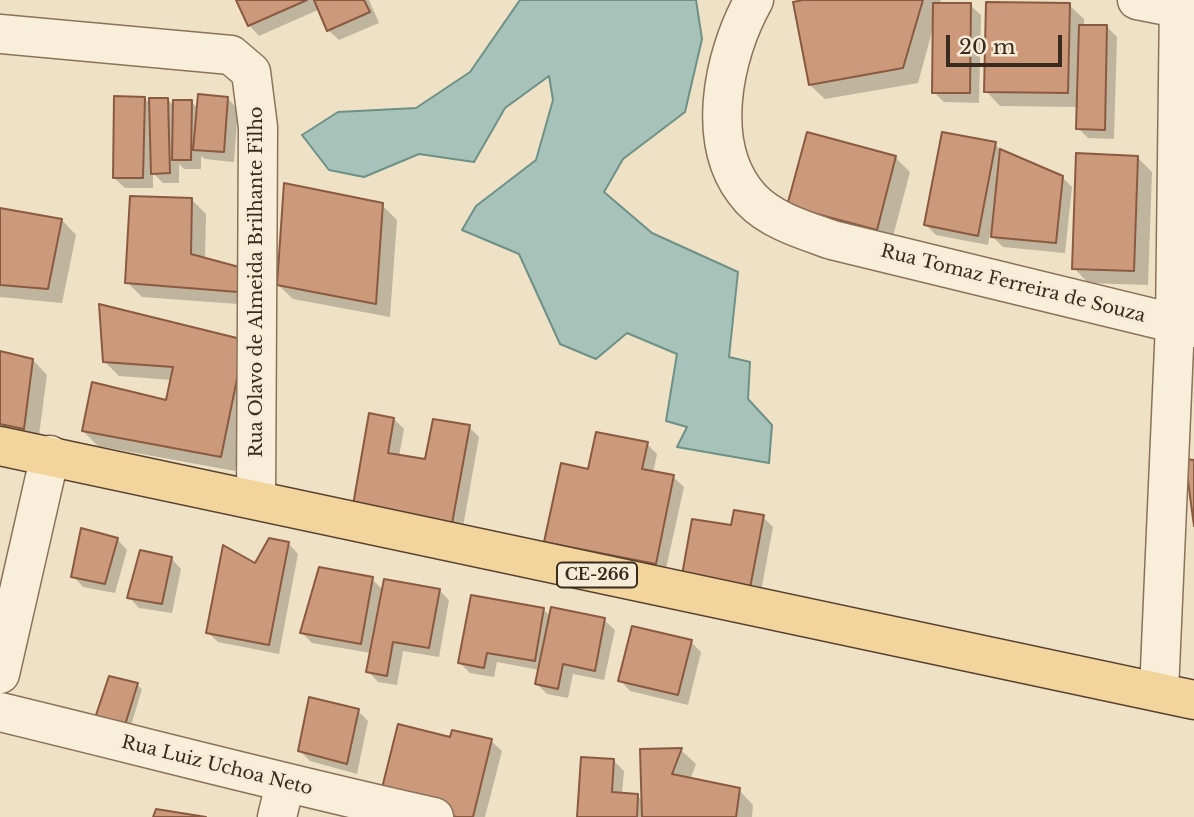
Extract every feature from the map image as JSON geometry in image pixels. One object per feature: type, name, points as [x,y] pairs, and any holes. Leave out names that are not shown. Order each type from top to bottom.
[{"type":"main road","name":"CE-266","points":[[0,446],[1177,696]]},
{"type":"street","name":"Rua Tomaz Ferreira de Souza","points":[[754,0],[736,40],[728,67],[722,115],[730,161],[741,185],[752,200],[783,222],[832,240],[1185,326]]},
{"type":"street","points":[[1137,0],[1184,7],[1185,326],[1177,696]]},
{"type":"street","name":"Rua Olavo de Almeida Brilhante Filho","points":[[0,34],[231,55],[247,66],[254,80],[258,127],[256,500]]},
{"type":"street","points":[[0,674],[50,455]]},
{"type":"street","name":"Rua Luiz Uchoa Neto","points":[[0,712],[206,762],[281,801],[434,817]]},
{"type":"water","points":[[520,0],[696,0],[702,39],[685,112],[623,159],[604,192],[652,233],[738,272],[729,357],[750,362],[748,399],[772,425],[769,463],[677,447],[687,427],[666,421],[677,354],[627,333],[596,359],[560,344],[519,254],[462,230],[476,206],[536,160],[553,100],[549,76],[505,108],[474,162],[419,154],[364,177],[329,170],[302,135],[338,112],[416,108],[470,72]]},
{"type":"building","points":[[236,0],[307,0],[248,26]]},
{"type":"building","points":[[314,0],[364,0],[370,12],[327,31]]},
{"type":"building","points":[[923,0],[903,68],[809,85],[793,2]]},
{"type":"building","points":[[986,2],[1070,3],[1068,93],[984,92]]},
{"type":"building","points":[[933,3],[971,3],[970,93],[932,93]]},
{"type":"building","points":[[1079,25],[1107,25],[1105,130],[1076,129]]},
{"type":"building","points":[[198,94],[228,97],[224,152],[193,150]]},
{"type":"building","points":[[114,96],[145,97],[143,178],[113,178]]},
{"type":"building","points":[[149,98],[168,98],[170,173],[151,174]]},
{"type":"building","points":[[173,100],[192,100],[191,160],[172,160]]},
{"type":"building","points":[[807,132],[896,156],[877,230],[787,206]]},
{"type":"building","points":[[942,132],[996,142],[978,236],[924,225]]},
{"type":"building","points":[[1000,149],[1063,176],[1056,243],[991,237]]},
{"type":"building","points":[[1076,153],[1138,156],[1134,271],[1072,269]]},
{"type":"building","points":[[284,183],[383,203],[376,304],[277,285]]},
{"type":"building","points":[[130,196],[192,198],[191,254],[239,267],[238,292],[125,283]]},
{"type":"building","points":[[0,208],[62,219],[48,289],[0,285]]},
{"type":"building","points":[[99,304],[245,340],[221,457],[82,431],[92,382],[166,400],[173,367],[103,362]]},
{"type":"building","points":[[0,351],[33,359],[24,429],[0,424]]},
{"type":"building","points":[[369,413],[394,418],[388,453],[425,459],[433,419],[470,425],[451,529],[352,511]]},
{"type":"building","points":[[596,432],[648,442],[642,469],[674,475],[656,564],[544,542],[561,463],[588,469]]},
{"type":"building","points":[[1185,459],[1194,460],[1194,526]]},
{"type":"building","points":[[734,510],[764,515],[750,588],[682,575],[692,519],[731,525]]},
{"type":"building","points":[[81,528],[118,538],[105,584],[71,577]]},
{"type":"building","points":[[269,538],[289,542],[269,645],[206,633],[223,545],[255,563]]},
{"type":"building","points":[[140,550],[172,557],[162,604],[127,598]]},
{"type":"building","points":[[319,567],[373,577],[361,644],[300,633]]},
{"type":"building","points":[[384,579],[440,589],[429,648],[393,642],[387,676],[366,672]]},
{"type":"building","points":[[471,595],[544,608],[535,661],[487,653],[484,668],[458,663]]},
{"type":"building","points":[[551,607],[605,618],[595,671],[563,664],[558,689],[535,684]]},
{"type":"building","points":[[632,626],[692,640],[678,695],[618,681]]},
{"type":"building","points":[[109,676],[138,683],[124,728],[94,721]]},
{"type":"building","points":[[309,697],[359,709],[347,764],[298,751]]},
{"type":"building","points":[[398,724],[450,737],[452,730],[492,739],[473,817],[456,817],[430,810],[381,792]]},
{"type":"building","points":[[682,748],[672,774],[740,788],[736,817],[642,817],[640,749]]},
{"type":"building","points":[[581,757],[614,759],[612,792],[638,794],[637,817],[577,817]]},
{"type":"building","points":[[156,809],[206,817],[153,817]]}]
